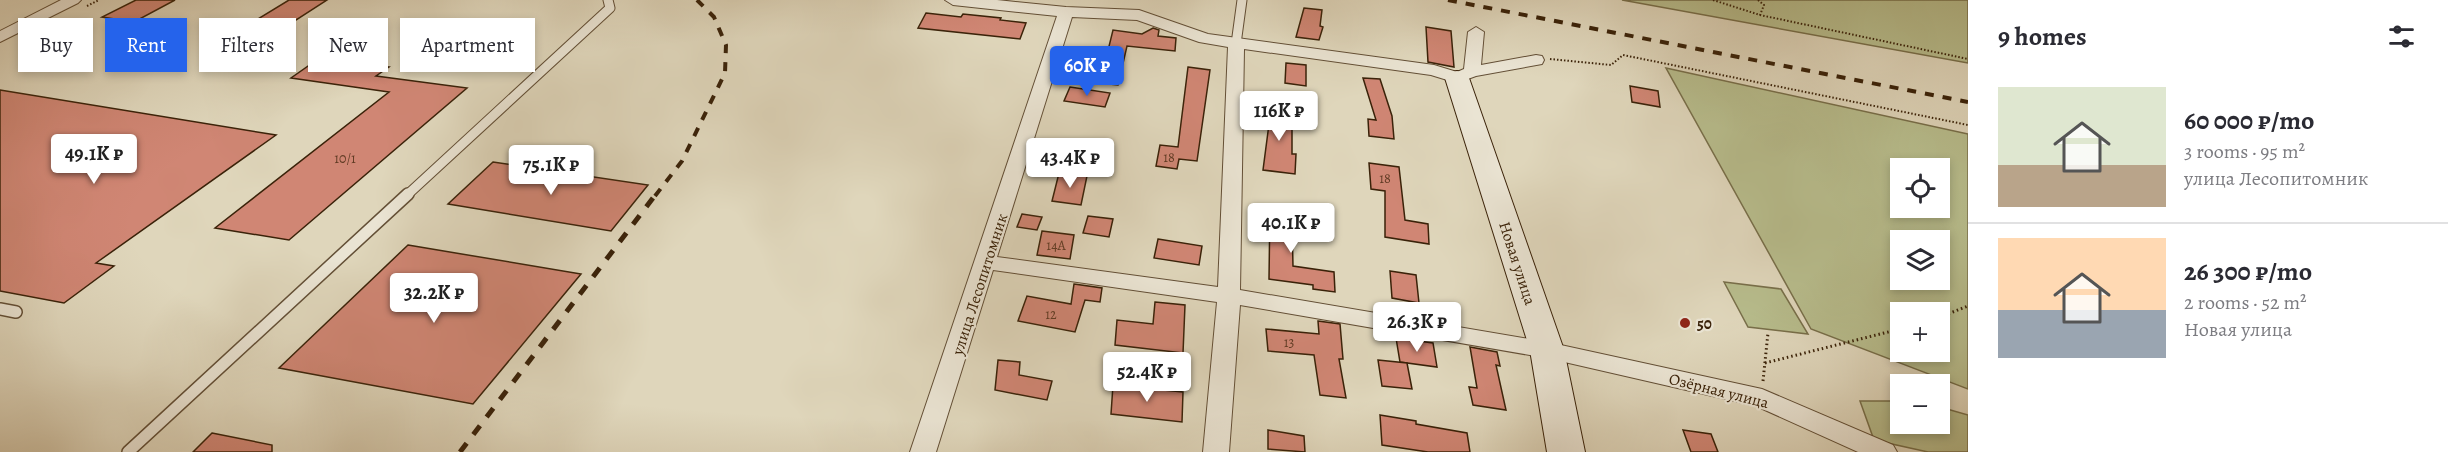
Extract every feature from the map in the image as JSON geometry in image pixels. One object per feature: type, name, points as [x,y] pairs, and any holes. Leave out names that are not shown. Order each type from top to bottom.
[{"type":"street","points":[[2,35],[73,0]]},
{"type":"street","points":[[953,0],[1066,12],[1139,15],[1206,39],[1464,75],[1536,60]]},
{"type":"street","name":"улица Лесопитомник","points":[[923,452],[1066,12]]},
{"type":"street","points":[[1464,75],[1476,32]]},
{"type":"street","points":[[1216,452],[1229,296],[1236,44]]},
{"type":"street","name":"Новая улица","points":[[1464,75],[1547,350],[1566,452]]},
{"type":"street","name":"Озёрная улица","points":[[986,262],[1229,296],[1547,350],[1762,398],[1884,452]]},
{"type":"lane","points":[[128,452],[610,8],[608,0]]},
{"type":"lane","points":[[1236,44],[1242,0]]},
{"type":"lane","points":[[0,309],[15,312]]},
{"type":"path","points":[[1713,0],[1760,15],[1968,59]]},
{"type":"path","points":[[1758,0],[1764,5],[1760,15]]},
{"type":"path","points":[[1536,60],[1562,59],[1611,65],[1623,55],[1968,125]]},
{"type":"path","points":[[1950,313],[1968,306]]},
{"type":"path","points":[[1765,363],[1890,332]]},
{"type":"path","points":[[1762,398],[1768,333]]},
{"type":"green space","points":[[1622,0],[1968,0],[1968,63]]},
{"type":"green space","points":[[1666,68],[1968,134],[1968,389],[1950,382],[1950,374],[1929,374],[1897,362],[1950,362],[1950,302],[1890,302],[1890,359],[1811,329]]},
{"type":"green space","points":[[1724,282],[1781,289],[1808,334],[1748,327]]},
{"type":"green space","points":[[1860,401],[1890,401],[1890,434],[1950,434],[1950,410],[1968,415],[1968,452],[1928,452],[1874,440]]},
{"type":"building","points":[[136,0],[175,0],[141,18],[102,17]]},
{"type":"building","points":[[289,0],[327,0],[296,20],[296,18],[260,18]]},
{"type":"building","points":[[1304,8],[1322,10],[1320,26],[1323,27],[1319,40],[1296,37]]},
{"type":"building","points":[[926,13],[961,17],[963,14],[1026,23],[1020,39],[918,28]]},
{"type":"building","points":[[1426,27],[1451,31],[1454,67],[1428,62]]},
{"type":"building","points":[[1153,28],[1159,30],[1158,36],[1176,38],[1175,51],[1127,46],[1118,85],[1100,83],[1113,30],[1142,34]]},
{"type":"building","points":[[1286,63],[1306,65],[1306,86],[1285,83]]},
{"type":"building","points":[[308,66],[308,72],[382,72],[376,76],[467,88],[289,240],[215,228],[389,92],[291,78]]},
{"type":"building","points":[[1188,67],[1210,70],[1197,161],[1179,159],[1177,169],[1156,166],[1160,145],[1178,147]]},
{"type":"building","points":[[1363,78],[1380,79],[1392,116],[1394,139],[1369,136],[1368,119],[1376,120]]},
{"type":"building","points":[[1630,86],[1658,91],[1660,107],[1632,102]]},
{"type":"building","points":[[1070,87],[1110,93],[1105,107],[1064,101]]},
{"type":"building","points":[[0,90],[276,135],[96,263],[114,266],[64,303],[0,291]]},
{"type":"building","points":[[1263,109],[1292,112],[1292,154],[1296,154],[1295,174],[1263,170],[1269,124],[1262,124]]},
{"type":"building","points":[[493,162],[648,185],[611,231],[448,204]]},
{"type":"building","points":[[1369,163],[1399,167],[1405,220],[1428,224],[1429,244],[1385,237],[1385,191],[1371,189]]},
{"type":"building","points":[[1059,173],[1087,176],[1081,205],[1052,201]]},
{"type":"building","points":[[1270,206],[1295,209],[1296,223],[1292,223],[1293,266],[1334,272],[1335,292],[1313,289],[1313,285],[1269,279]]},
{"type":"building","points":[[1022,214],[1042,217],[1037,230],[1017,227]]},
{"type":"building","points":[[1088,216],[1113,219],[1109,237],[1083,233]]},
{"type":"building","points":[[1042,231],[1074,235],[1070,259],[1037,255]]},
{"type":"building","points":[[1158,239],[1202,246],[1199,265],[1154,258]]},
{"type":"building","points":[[408,245],[581,274],[473,404],[279,368]]},
{"type":"building","points":[[1390,271],[1416,275],[1419,303],[1392,298]]},
{"type":"building","points":[[1074,284],[1102,288],[1100,302],[1085,300],[1075,332],[1018,321],[1027,296],[1071,304]]},
{"type":"building","points":[[1155,302],[1185,305],[1183,353],[1115,345],[1117,320],[1153,324]]},
{"type":"building","points":[[1318,321],[1340,324],[1343,359],[1339,359],[1346,398],[1320,395],[1314,355],[1268,351],[1266,329],[1319,334]]},
{"type":"building","points":[[1396,338],[1433,343],[1437,367],[1400,362]]},
{"type":"building","points":[[1470,347],[1497,352],[1500,366],[1496,365],[1506,410],[1473,405],[1469,387],[1477,388]]},
{"type":"building","points":[[998,360],[1020,362],[1019,375],[1052,381],[1047,400],[995,390]]},
{"type":"building","points":[[1378,360],[1407,363],[1412,389],[1382,386]]},
{"type":"building","points":[[1113,385],[1183,392],[1182,422],[1111,414]]},
{"type":"building","points":[[1380,415],[1467,433],[1470,452],[1428,452],[1382,445]]},
{"type":"building","points":[[1268,430],[1304,436],[1305,452],[1268,449]]},
{"type":"building","points":[[1683,430],[1711,434],[1718,452],[1691,452]]},
{"type":"building","points":[[212,433],[272,445],[272,452],[193,452]]},
{"type":"railway","points":[[655,196],[682,161],[725,73],[726,45],[714,17],[697,0]]},
{"type":"railway","points":[[1448,0],[1968,102]]},
{"type":"railway","points":[[460,452],[656,194]]},
{"type":"place","name":"50","points":[[1685,323]]}]
